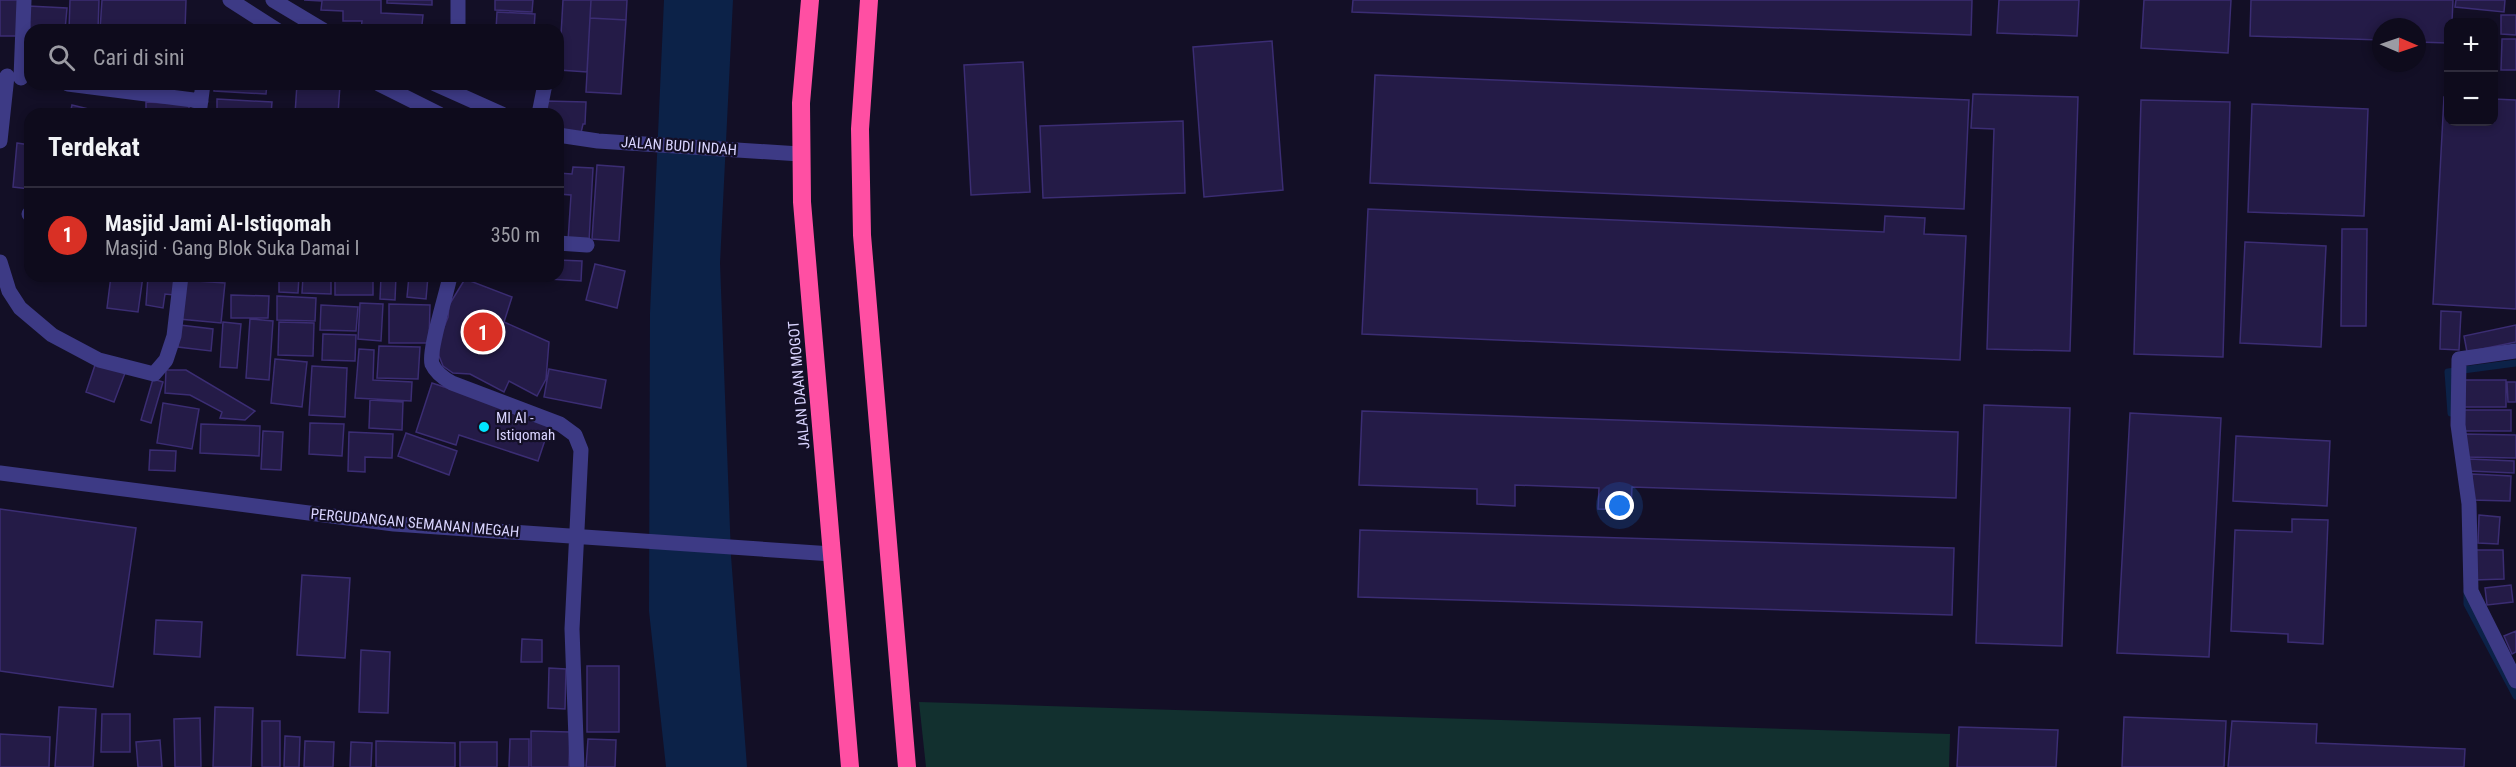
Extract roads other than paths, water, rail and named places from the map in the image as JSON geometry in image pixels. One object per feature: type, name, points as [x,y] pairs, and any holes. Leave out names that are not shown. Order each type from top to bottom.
[{"type":"highway","name":"JALAN DAAN MOGOT","points":[[810,0],[801,103],[800,154],[803,214],[850,767]]},
{"type":"highway","points":[[869,0],[860,129],[862,235],[907,767]]},
{"type":"street","points":[[0,141],[15,77],[24,0]]},
{"type":"street","points":[[230,0],[268,24]]},
{"type":"street","points":[[273,0],[299,24]]},
{"type":"street","points":[[458,0],[458,24]]},
{"type":"street","points":[[101,90],[200,108],[202,90]]},
{"type":"street","points":[[392,90],[427,108]]},
{"type":"street","points":[[448,90],[489,108]]},
{"type":"street","points":[[540,108],[544,90]]},
{"type":"street","name":"JALAN BUDI INDAH","points":[[564,136],[598,141],[800,154]]},
{"type":"street","points":[[564,243],[587,245]]},
{"type":"street","points":[[0,262],[9,291],[20,308],[52,335],[99,360],[154,374],[166,360],[174,336],[180,282]]},
{"type":"street","points":[[448,282],[432,347],[431,362],[439,375],[452,383],[560,424],[575,435],[581,450],[572,629],[577,767]]},
{"type":"street","points":[[2516,351],[2458,368],[2458,425],[2469,504],[2471,591],[2516,681]]},
{"type":"street","name":"PERGUDANGAN SEMANAN MEGAH","points":[[0,473],[368,521],[832,554]]},
{"type":"water","points":[[664,0],[733,0],[720,263],[731,556],[747,767],[666,767],[649,611],[650,313]]},
{"type":"waterway","points":[[2451,413],[2448,372],[2516,363]]},
{"type":"waterway","points":[[2467,590],[2467,604],[2516,696]]},
{"type":"place","name":"Masjid Jami Al-Istiqomah","points":[[483,332]]},
{"type":"place","name":"MI Al - Istiqomah","points":[[484,427]]}]
